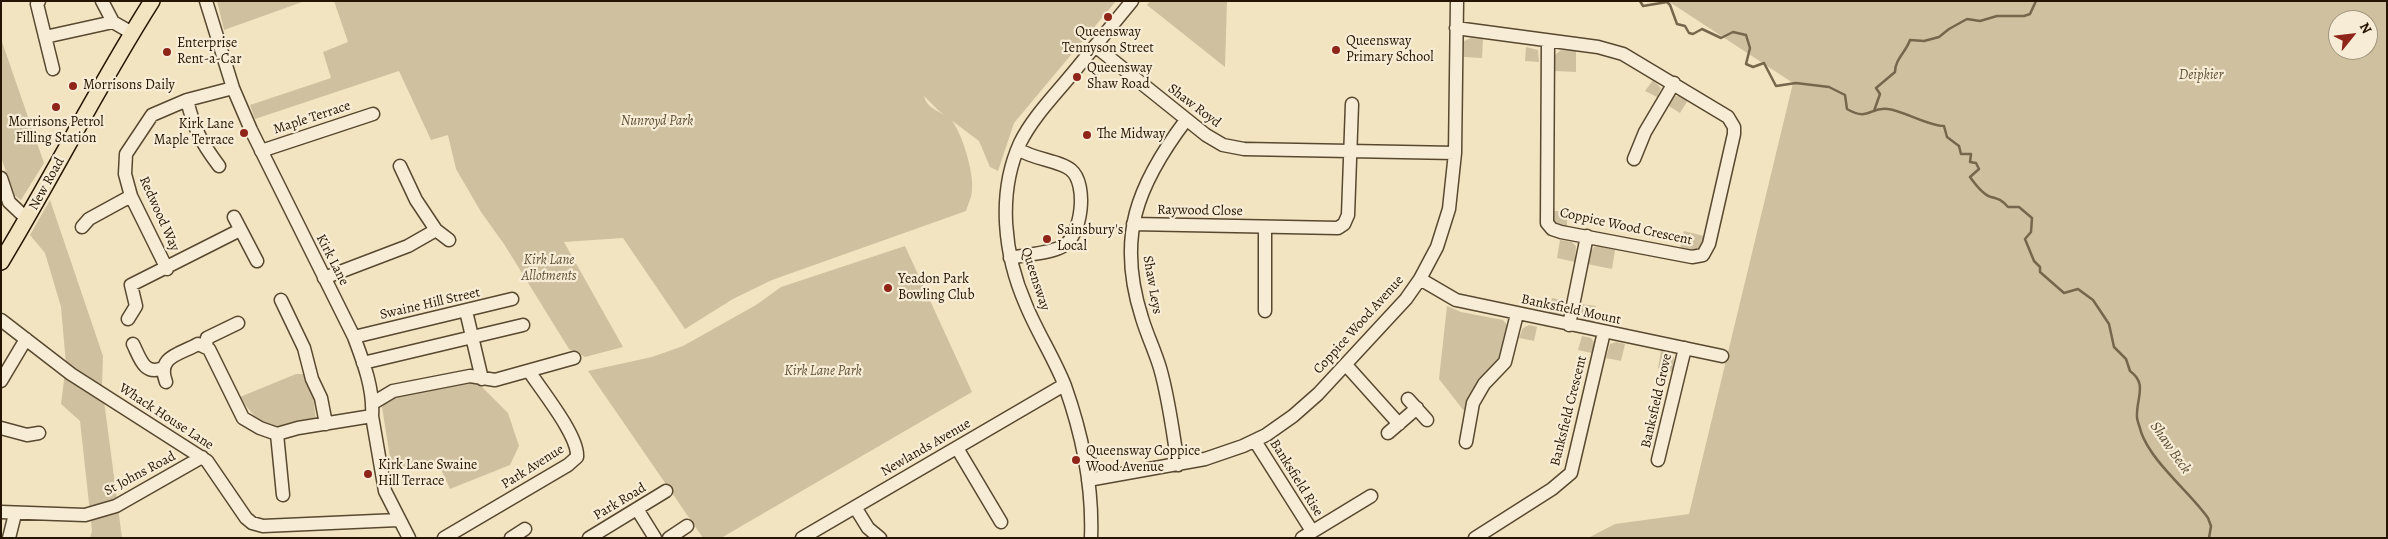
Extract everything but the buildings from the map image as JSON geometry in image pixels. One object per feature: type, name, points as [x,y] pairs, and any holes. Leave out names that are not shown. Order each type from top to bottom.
[{"type":"main road","name":"New Road","points":[[1,262],[48,183],[114,61],[152,1]]},
{"type":"street","points":[[39,1],[37,4],[53,69]]},
{"type":"street","points":[[102,1],[113,22],[132,33]]},
{"type":"street","name":"Kirk Lane","points":[[206,1],[233,88],[261,151],[354,337],[364,363],[385,491],[398,520],[409,538]]},
{"type":"street","name":"Queensway","points":[[1091,538],[1088,480],[1083,448],[1064,386],[1026,306],[1010,258],[1006,196],[1012,165],[1018,149],[1034,120],[1132,1]]},
{"type":"street","name":"Coppice Wood Avenue","points":[[1088,480],[1178,465],[1226,452],[1254,441],[1293,416],[1346,365],[1406,299],[1420,279],[1437,247],[1447,219],[1454,153],[1457,1]]},
{"type":"street","points":[[45,38],[113,22]]},
{"type":"street","name":"Coppice Wood Crescent","points":[[1456,28],[1598,47],[1623,54],[1722,113],[1732,122],[1734,127],[1707,250],[1702,255],[1692,257],[1556,230],[1549,226],[1546,219],[1548,41]]},
{"type":"street","name":"Shaw Royd","points":[[1095,46],[1186,120],[1215,141],[1232,147],[1351,152],[1454,153]]},
{"type":"street","points":[[1634,159],[1645,132],[1674,84]]},
{"type":"street","name":"Redwood Way","points":[[167,268],[131,196],[125,174],[126,154],[152,115],[187,100],[233,88]]},
{"type":"street","points":[[187,100],[194,128],[219,166]]},
{"type":"street","points":[[1351,152],[1352,104]]},
{"type":"street","name":"Maple Terrace","points":[[261,151],[373,114]]},
{"type":"street","name":"Shaw Leys","points":[[1178,465],[1159,366],[1141,317],[1131,264],[1133,224],[1144,186],[1151,171],[1186,120]]},
{"type":"street","points":[[1010,258],[1059,248],[1068,243],[1075,234],[1082,194],[1078,177],[1070,168],[1028,156],[1018,149]]},
{"type":"street","name":"Raywood Close","points":[[1133,224],[1338,228],[1344,224],[1348,215],[1351,152]]},
{"type":"street","points":[[400,166],[416,200],[436,230],[449,240]]},
{"type":"street","points":[[1,178],[9,202],[30,214]]},
{"type":"street","points":[[82,227],[89,219],[131,196]]},
{"type":"street","points":[[234,217],[257,261]]},
{"type":"street","points":[[1265,227],[1265,311]]},
{"type":"street","name":"Redwood Way","points":[[128,320],[136,306],[131,285],[240,230]]},
{"type":"street","points":[[324,278],[408,246],[436,230]]},
{"type":"street","points":[[1568,325],[1587,236]]},
{"type":"street","name":"Banksfield Mount","points":[[1420,279],[1456,300],[1722,356]]},
{"type":"street","name":"Swaine Hill Street","points":[[354,337],[512,299]]},
{"type":"street","points":[[281,300],[304,348],[312,379],[321,398],[326,424]]},
{"type":"street","points":[[466,311],[482,379]]},
{"type":"street","points":[[1466,442],[1473,403],[1484,384],[1505,362],[1517,314]]},
{"type":"street","name":"Whack House Lane","points":[[1,320],[71,374],[202,457],[213,466],[246,518],[252,523],[264,526],[398,520]]},
{"type":"street","points":[[238,323],[207,338],[206,346],[243,418],[254,425],[277,434],[298,428],[326,424],[372,409],[393,391],[470,376],[495,380],[574,358]]},
{"type":"street","points":[[364,363],[523,326]]},
{"type":"street","name":"Banksfield Crescent","points":[[1475,538],[1552,489],[1571,473],[1604,332]]},
{"type":"street","points":[[1,381],[26,339]]},
{"type":"street","points":[[133,344],[147,369],[152,371],[163,368]]},
{"type":"street","points":[[166,382],[162,372],[172,355],[186,351],[198,344],[206,346]]},
{"type":"street","name":"Banksfield Grove","points":[[1658,460],[1685,348]]},
{"type":"street","points":[[1346,365],[1399,424]]},
{"type":"street","name":"Park Avenue","points":[[444,538],[568,465],[577,457],[578,448],[571,435],[529,371]]},
{"type":"street","name":"Newlands Avenue","points":[[802,538],[1064,386]]},
{"type":"street","points":[[1388,433],[1399,424],[1412,404],[1427,420]]},
{"type":"street","points":[[1,428],[27,436],[39,433]]},
{"type":"street","points":[[277,434],[283,495]]},
{"type":"street","name":"Banksfield Rise","points":[[1254,441],[1307,535]]},
{"type":"street","points":[[958,448],[1001,522]]},
{"type":"street","name":"St Johns Road","points":[[1,512],[85,515],[116,506],[202,457]]},
{"type":"street","name":"Park Road","points":[[590,538],[666,491]]},
{"type":"street","points":[[1307,535],[1371,496]]},
{"type":"street","points":[[855,507],[868,528],[880,538]]},
{"type":"street","points":[[637,509],[655,538]]},
{"type":"street","points":[[9,538],[15,514]]},
{"type":"street","points":[[669,538],[687,526]]},
{"type":"street","points":[[511,538],[525,529]]},
{"type":"green space","points":[[217,1],[305,1],[224,30]]},
{"type":"green space","name":"Nunroyd Park","points":[[334,1],[1116,1],[1014,123],[998,171],[990,167],[979,141],[953,122],[963,144],[971,173],[972,192],[966,211],[772,280],[733,299],[685,329],[623,238],[564,242],[623,347],[585,357],[569,349],[504,244],[481,212],[456,169],[448,135],[431,140],[399,71],[255,119],[250,105],[331,78],[323,52],[348,42]],"holes":[[[924,96],[945,115],[932,108]]]},
{"type":"green space","points":[[1150,1],[1227,1],[1225,67],[1147,5]]},
{"type":"green space","name":"Deipkier","points":[[1668,1],[2387,1],[2387,538],[1588,538],[1615,524],[1689,514],[1793,83]]},
{"type":"green space","points":[[1471,38],[1483,39],[1482,58],[1464,57],[1464,41]]},
{"type":"green space","points":[[1,39],[44,163],[21,200],[14,195],[1,157]]},
{"type":"green space","points":[[1526,47],[1538,50],[1539,62],[1525,61]]},
{"type":"green space","points":[[1561,50],[1576,51],[1576,72],[1554,71],[1555,55]]},
{"type":"green space","points":[[1653,80],[1661,88],[1657,97],[1645,91]]},
{"type":"green space","points":[[1675,96],[1682,96],[1688,100],[1680,113],[1667,105]]},
{"type":"green space","points":[[50,200],[103,356],[102,385],[122,538],[90,538],[92,531],[80,421],[61,404],[66,364],[61,307],[45,253],[30,235]]},
{"type":"green space","points":[[1552,211],[1567,211],[1567,227],[1557,225],[1553,221]]},
{"type":"green space","points":[[1684,231],[1704,236],[1701,249],[1695,252],[1680,249]]},
{"type":"green space","points":[[1560,240],[1572,242],[1576,246],[1575,262],[1557,258]]},
{"type":"green space","name":"Kirk Lane Park","points":[[905,246],[972,392],[721,538],[703,538],[588,371],[652,357],[683,346],[756,305],[781,287]]},
{"type":"green space","points":[[1599,246],[1615,250],[1612,269],[1587,264],[1590,252],[1594,247]]},
{"type":"green space","points":[[1552,298],[1567,301],[1565,311],[1561,315],[1548,314]]},
{"type":"green space","points":[[1581,304],[1596,306],[1594,323],[1582,319],[1579,313]]},
{"type":"green space","points":[[1447,306],[1461,312],[1503,320],[1508,326],[1499,360],[1476,385],[1464,411],[1439,379]]},
{"type":"green space","points":[[1529,325],[1537,327],[1534,341],[1519,338],[1523,328]]},
{"type":"green space","points":[[1582,336],[1591,338],[1594,342],[1592,353],[1578,350]]},
{"type":"green space","points":[[1616,342],[1625,344],[1621,361],[1606,358],[1610,344]]},
{"type":"green space","points":[[1661,351],[1670,353],[1674,358],[1673,372],[1658,368]]},
{"type":"green space","points":[[296,374],[305,374],[313,395],[316,421],[290,426],[272,426],[257,418],[240,397]]},
{"type":"green space","points":[[470,380],[480,385],[508,413],[519,446],[510,465],[450,489],[438,463],[430,462],[392,470],[382,407],[392,394]]},
{"type":"waterway","name":"Shaw Beck","points":[[1640,1],[1643,6],[1667,2],[1677,24],[1685,26],[1689,33],[1693,34],[1702,29],[1721,38],[1733,32],[1746,35],[1750,48],[1746,64],[1753,67],[1764,63],[1776,86],[1796,83],[1829,87],[1845,95],[1847,109],[1854,113],[1865,114],[1888,109],[1931,124],[1944,126],[1947,137],[1959,146],[1961,154],[1971,154],[1970,162],[1976,163],[1979,169],[1970,177],[1979,189],[1988,196],[2002,201],[2008,207],[2019,207],[2032,218],[2031,232],[2025,239],[2034,261],[2040,267],[2040,272],[2064,293],[2078,289],[2093,300],[2109,324],[2114,347],[2126,359],[2130,371],[2139,381],[2140,392],[2137,419],[2146,443],[2162,466],[2208,518],[2211,526],[2209,538]]},
{"type":"waterway","points":[[1874,111],[1880,94],[1876,88],[1895,72],[1895,67],[1910,40],[1924,41],[1939,37],[1967,19],[1980,21],[1997,16],[2024,16],[2030,14],[2036,1]]},
{"type":"place","name":"Queensway Tennyson Street","points":[[1108,17]]},
{"type":"place","name":"Queensway Primary School","points":[[1336,50]]},
{"type":"place","name":"Enterprise Rent-a-Car","points":[[167,52]]},
{"type":"place","name":"Queensway Shaw Road","points":[[1077,77]]},
{"type":"place","name":"Morrisons Daily","points":[[73,86]]},
{"type":"place","name":"Morrisons Petrol Filling Station","points":[[56,107]]},
{"type":"place","name":"Kirk Lane Maple Terrace","points":[[244,133]]},
{"type":"place","name":"The Midway","points":[[1087,135]]},
{"type":"place","name":"Sainsbury's Local","points":[[1047,239]]},
{"type":"place","name":"Yeadon Park Bowling Club","points":[[888,288]]},
{"type":"place","name":"Queensway Coppice Wood Avenue","points":[[1076,460]]},
{"type":"place","name":"Kirk Lane Swaine Hill Terrace","points":[[368,474]]},
{"type":"park label","name":"Kirk Lane Allotments","points":[[549,270]]}]
